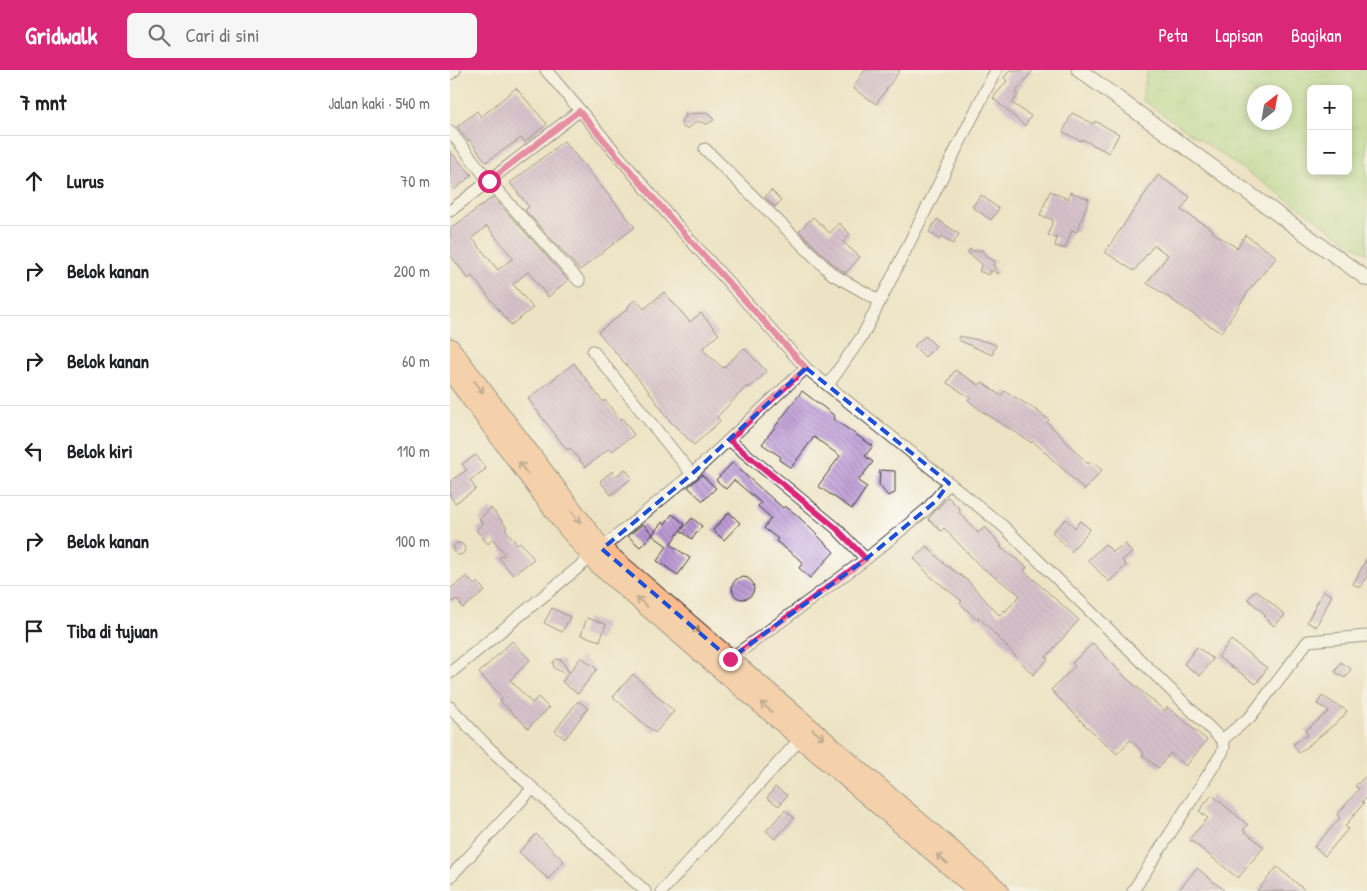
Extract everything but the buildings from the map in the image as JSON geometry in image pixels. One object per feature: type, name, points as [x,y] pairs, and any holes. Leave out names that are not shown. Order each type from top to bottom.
[{"type":"highway","points":[[450,348],[597,553],[730,659],[1000,891]]},
{"type":"highway","points":[[450,370],[564,524],[801,738],[979,891]]},
{"type":"street","points":[[450,74],[454,70]]},
{"type":"street","points":[[546,70],[681,230],[806,368],[1020,541],[1222,740],[1224,747],[1222,753],[1133,891]]},
{"type":"street","points":[[828,385],[863,334],[996,70]]},
{"type":"street","points":[[1079,70],[1367,279]]},
{"type":"street","points":[[450,211],[579,111]]},
{"type":"street","points":[[450,131],[489,181],[579,281]]},
{"type":"street","points":[[705,150],[832,274],[880,301]]},
{"type":"street","points":[[593,351],[692,474]]},
{"type":"street","points":[[450,672],[692,474],[806,368]]},
{"type":"street","points":[[729,440],[836,528],[866,559]]},
{"type":"street","points":[[730,659],[866,559],[927,509],[949,483]]},
{"type":"street","points":[[1222,740],[1251,716],[1308,641],[1353,639],[1367,636]]},
{"type":"street","points":[[450,707],[532,789],[644,891]]},
{"type":"street","points":[[662,891],[801,738]]},
{"type":"street","points":[[450,877],[532,789]]},
{"type":"highlighted area","points":[[806,368],[949,483],[936,501],[866,559],[730,659],[602,549],[692,474]]},
{"type":"green space","points":[[1147,70],[1367,70],[1367,254],[1142,100]]},
{"type":"route","points":[[489,181],[579,111],[681,230],[806,368],[729,440],[836,528],[866,559],[730,659]]}]
